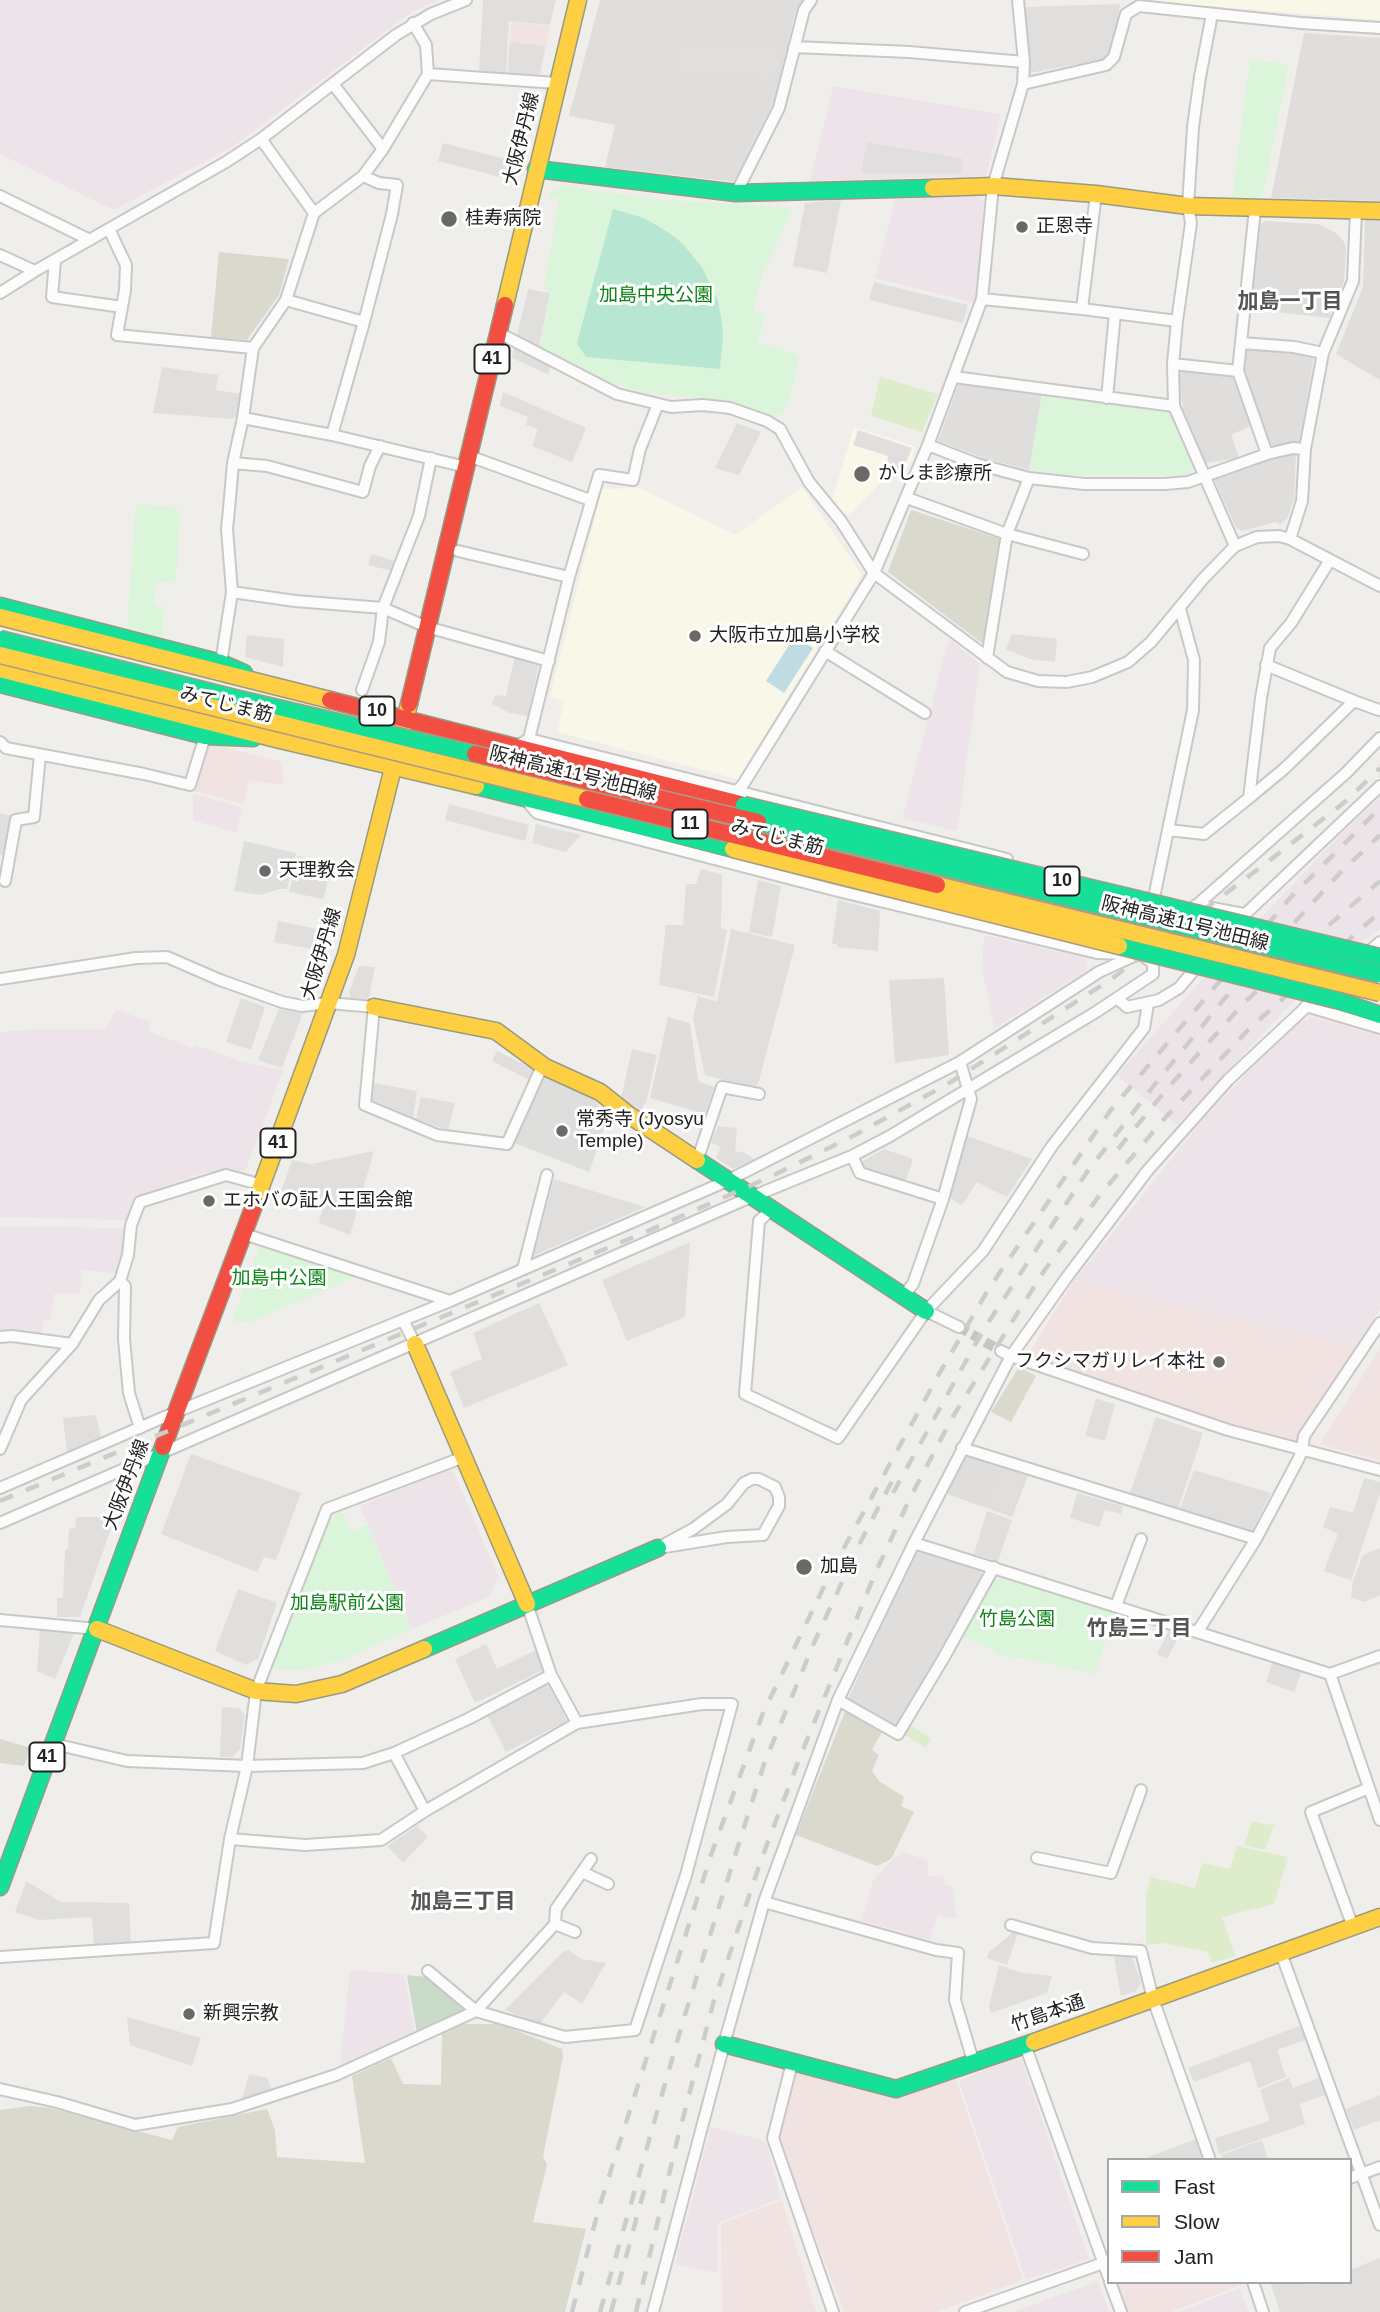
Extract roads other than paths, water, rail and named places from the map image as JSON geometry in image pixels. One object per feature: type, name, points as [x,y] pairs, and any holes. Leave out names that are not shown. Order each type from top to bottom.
[{"type":"main road","name":"大阪伊丹線","points":[[0,1887],[346,955],[406,718],[578,0]]},
{"type":"main road","points":[[536,169],[736,193],[993,186],[1096,194],[1188,206],[1380,211]]},
{"type":"main road","points":[[0,606],[221,663],[285,689]]},
{"type":"main road","name":"みてじま筋","points":[[5,618],[285,689],[522,743],[1380,957]]},
{"type":"main road","name":"阪神高速11号池田線","points":[[0,639],[248,701],[590,780],[1380,974]]},
{"type":"main road","name":"阪神高速11号池田線","points":[[0,656],[1380,993]]},
{"type":"main road","name":"みてじま筋","points":[[0,669],[276,739],[733,849],[1336,1000],[1380,1014]]},
{"type":"main road","points":[[0,684],[205,736],[276,739]]},
{"type":"main road","points":[[374,1007],[496,1031],[545,1066],[600,1091],[629,1115],[697,1161],[926,1311]]},
{"type":"main road","points":[[415,1343],[527,1604]]},
{"type":"main road","points":[[97,1629],[256,1691],[296,1694],[342,1684],[658,1548]]},
{"type":"main road","name":"竹島本通","points":[[724,2044],[896,2089],[1380,1917]]},
{"type":"street","points":[[0,293],[261,139],[413,23],[466,0]]},
{"type":"street","points":[[736,193],[779,108],[804,10],[811,0]]},
{"type":"street","points":[[1014,1],[1024,62],[1023,84],[993,186],[982,299],[907,498],[874,573],[744,783],[741,798],[1155,896],[1244,914]]},
{"type":"street","points":[[1023,84],[1106,65],[1114,57],[1126,13],[1139,6],[1301,23],[1380,28]]},
{"type":"street","points":[[1212,14],[1193,127],[1188,206],[1191,223],[1173,364],[1174,406],[1235,546]]},
{"type":"street","points":[[221,663],[232,592],[227,529],[233,463],[243,418],[253,348],[286,300],[314,213],[363,176],[383,149],[429,74],[426,46],[413,23]]},
{"type":"street","points":[[794,47],[909,52],[1024,62]]},
{"type":"street","points":[[429,74],[557,83]]},
{"type":"street","points":[[333,84],[383,149]]},
{"type":"street","points":[[261,139],[314,213]]},
{"type":"street","points":[[332,435],[364,322],[397,185],[379,183],[363,176]]},
{"type":"street","points":[[1082,309],[1096,194]]},
{"type":"street","points":[[0,196],[90,240]]},
{"type":"street","points":[[1255,209],[1238,371],[1267,454]]},
{"type":"street","points":[[1290,540],[1302,501],[1305,449],[1323,353],[1353,281],[1356,211]]},
{"type":"street","points":[[109,229],[126,265],[117,335],[253,348]]},
{"type":"street","points":[[0,255],[35,271]]},
{"type":"street","points":[[55,260],[52,298],[122,307]]},
{"type":"street","points":[[982,299],[1177,321]]},
{"type":"street","points":[[286,300],[364,322]]},
{"type":"street","points":[[1107,398],[1115,313]]},
{"type":"street","points":[[499,333],[617,394],[671,407],[703,405],[730,408],[767,421],[780,429],[808,482],[841,521],[874,573],[1007,672],[1038,681],[1055,683],[1092,677],[1128,663],[1151,642],[1235,546],[1257,537],[1270,535],[1290,540],[1380,586]]},
{"type":"street","points":[[1242,343],[1294,347],[1323,353]]},
{"type":"street","points":[[1173,364],[1238,371]]},
{"type":"street","points":[[954,377],[1174,406]]},
{"type":"street","points":[[522,743],[549,661],[569,578],[599,475],[633,480],[640,449],[658,404]]},
{"type":"street","points":[[243,418],[431,458],[468,461],[590,500]]},
{"type":"street","points":[[928,444],[978,464],[1029,478],[1084,484],[1188,482],[1267,454],[1305,449]]},
{"type":"street","points":[[233,463],[267,466],[363,492],[370,466],[380,446]]},
{"type":"street","points":[[362,690],[379,642],[383,608],[419,516],[431,458]]},
{"type":"street","points":[[986,658],[1007,534],[1029,478]]},
{"type":"street","points":[[907,498],[1007,534],[1083,554]]},
{"type":"street","points":[[458,551],[569,578]]},
{"type":"street","points":[[1250,798],[1270,648],[1291,623],[1330,561]]},
{"type":"street","points":[[232,592],[295,601],[383,608],[427,627],[549,661]]},
{"type":"street","points":[[1140,954],[1155,896],[1193,710],[1194,660],[1180,609]]},
{"type":"street","points":[[825,650],[925,713]]},
{"type":"street","points":[[1266,665],[1378,710]]},
{"type":"street","points":[[1168,830],[1204,834],[1284,769],[1354,701]]},
{"type":"street","points":[[0,742],[6,748],[190,785],[205,736]]},
{"type":"street","points":[[1196,905],[1346,773],[1380,738]]},
{"type":"street","points":[[5,881],[16,820],[34,817],[40,755]]},
{"type":"street","points":[[1117,998],[1127,1007],[1148,1004],[1179,988],[1244,914],[1380,786]]},
{"type":"street","points":[[0,1523],[852,1156],[890,1136],[1153,974],[1153,963],[1140,954],[1097,953],[838,891],[537,813],[522,797]]},
{"type":"street","points":[[653,2312],[764,1902],[838,1700],[1006,1353],[1148,1170],[1228,1080],[1306,1006],[1380,942]]},
{"type":"street","points":[[1097,953],[1099,972]]},
{"type":"street","points":[[0,1488],[176,1412],[450,1301],[727,1181],[960,1062],[1099,972],[1140,954]]},
{"type":"street","points":[[0,979],[136,958],[167,957],[282,1002],[302,1006],[329,1003],[374,1007],[365,1105],[437,1135],[507,1144],[539,1073],[545,1066]]},
{"type":"street","points":[[772,1209],[759,1221],[745,1394],[838,1438],[926,1311],[983,1251],[1052,1146],[1144,1028],[1148,1004]]},
{"type":"street","points":[[1306,1006],[1380,1028]]},
{"type":"street","points":[[903,1296],[913,1284],[943,1199],[971,1099],[960,1062]]},
{"type":"street","points":[[697,1161],[722,1087],[759,1094]]},
{"type":"street","points":[[852,1156],[860,1173],[943,1199]]},
{"type":"street","points":[[0,1449],[21,1399],[72,1344],[99,1300],[120,1281],[128,1255],[131,1225],[139,1202],[226,1175],[262,1185]]},
{"type":"street","points":[[523,1269],[547,1175]]},
{"type":"street","points":[[244,1234],[450,1301]]},
{"type":"street","points":[[120,1281],[125,1286],[124,1339],[129,1393],[140,1428]]},
{"type":"street","points":[[926,1311],[959,1327]]},
{"type":"street","points":[[403,1320],[415,1343]]},
{"type":"street","points":[[1198,1631],[1256,1539],[1303,1451],[1304,1436],[1380,1322]]},
{"type":"street","points":[[0,1337],[12,1335],[72,1344]]},
{"type":"street","points":[[1006,1353],[1228,1430],[1380,1470]]},
{"type":"street","points":[[962,1448],[1256,1539]]},
{"type":"street","points":[[0,1957],[214,1943],[230,1839],[247,1766],[256,1691],[327,1509],[464,1457]]},
{"type":"street","points":[[759,1479],[775,1487],[779,1506],[763,1535],[727,1537],[658,1548],[693,1529],[727,1504],[744,1483],[759,1479]]},
{"type":"street","points":[[1116,1606],[1142,1539]]},
{"type":"street","points":[[914,1542],[1330,1674],[1380,1656]]},
{"type":"street","points":[[838,1700],[898,1734],[943,1660],[994,1567]]},
{"type":"street","points":[[527,1604],[551,1675],[577,1723]]},
{"type":"street","points":[[0,1620],[97,1629]]},
{"type":"street","points":[[1330,1674],[1379,1812]]},
{"type":"street","points":[[54,1744],[127,1761],[247,1766],[363,1763],[394,1754],[551,1675]]},
{"type":"street","points":[[230,1839],[305,1845],[381,1840],[425,1811],[577,1723],[702,1704],[732,1704],[686,1875],[635,2029],[565,2037],[476,2011],[428,1972]]},
{"type":"street","points":[[394,1754],[425,1811]]},
{"type":"street","points":[[1353,1927],[1311,1812],[1369,1788]]},
{"type":"street","points":[[1037,1858],[1111,1873],[1141,1790]]},
{"type":"street","points":[[0,2089],[57,2102],[135,2125],[232,2109],[336,2076],[476,2011],[555,1924],[556,1909],[591,1858]]},
{"type":"street","points":[[582,1872],[608,1884]]},
{"type":"street","points":[[764,1902],[958,1954],[955,2000],[973,2061]]},
{"type":"street","points":[[555,1924],[575,1932]]},
{"type":"street","points":[[1011,1925],[1092,1948],[1141,1951],[1153,1999],[1209,2158]]},
{"type":"street","points":[[1281,1953],[1350,2158]]},
{"type":"street","points":[[969,2311],[1106,2262],[1025,2045]]},
{"type":"street","points":[[792,2063],[773,2138],[833,2312]]},
{"type":"street","points":[[1380,2167],[1356,2176],[1380,2225]]},
{"type":"street","points":[[1111,2284],[1121,2312]]},
{"type":"street","points":[[1254,2284],[1263,2312]]},
{"type":"water","points":[[795,636],[813,648],[784,693],[766,681]]},
{"type":"tunnel","points":[[959,1327],[1001,1351]]},
{"type":"railway","points":[[0,1501],[641,1234],[770,1177],[855,1135],[951,1082],[1110,980],[1346,801],[1380,768]]},
{"type":"railway","points":[[572,2312],[598,2211],[711,1855],[763,1713],[833,1568],[988,1290],[1110,1111],[1290,898],[1380,808]]},
{"type":"railway","points":[[893,1493],[982,1332],[1087,1172],[1225,998],[1340,873],[1380,835]]},
{"type":"railway","points":[[1118,1149],[1166,1090],[1244,1003],[1380,881]]},
{"type":"railway","points":[[636,2312],[713,2004],[760,1863],[874,1576],[910,1498],[952,1418],[1044,1271],[1099,1196],[1164,1119],[1250,1028],[1380,912]]},
{"type":"railway","points":[[600,2312],[683,2021],[764,1764],[814,1643],[893,1479]]},
{"type":"railway","points":[[611,2312],[645,2187]]},
{"type":"place","name":"桂寿病院","points":[[449,219]]},
{"type":"place","name":"正恩寺","points":[[1022,227]]},
{"type":"place","name":"かしま診療所","points":[[862,474]]},
{"type":"place","name":"大阪市立加島小学校","points":[[695,636]]},
{"type":"place","name":"天理教会","points":[[265,871]]},
{"type":"place","name":"常秀寺 (Jyosyu Temple)","points":[[562,1131]]},
{"type":"place","name":"エホバの証人王国会館","points":[[209,1201]]},
{"type":"place","name":"フクシマガリレイ本社","points":[[1219,1362]]},
{"type":"place","name":"加島","points":[[804,1567]]},
{"type":"place","name":"新興宗教","points":[[189,2014]]},
{"type":"district","name":"加島一丁目","points":[[1290,302]]},
{"type":"district","name":"竹島三丁目","points":[[1139,1629]]},
{"type":"district","name":"加島三丁目","points":[[463,1902]]},
{"type":"park label","name":"加島中央公園","points":[[656,296]]},
{"type":"park label","name":"加島中公園","points":[[279,1279]]},
{"type":"park label","name":"加島駅前公園","points":[[347,1604]]},
{"type":"park label","name":"竹島公園","points":[[1017,1620]]}]
